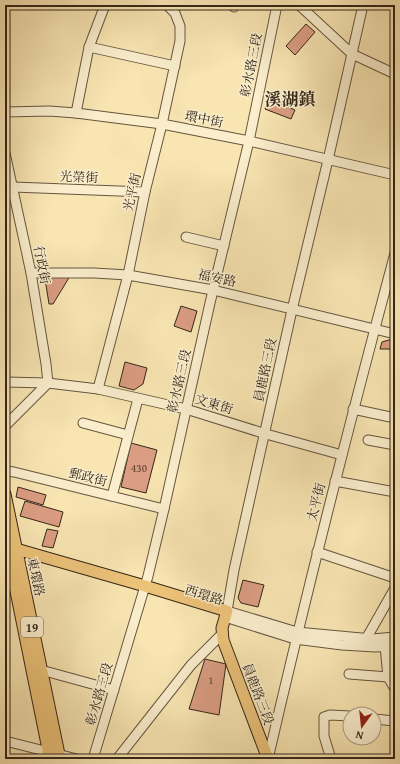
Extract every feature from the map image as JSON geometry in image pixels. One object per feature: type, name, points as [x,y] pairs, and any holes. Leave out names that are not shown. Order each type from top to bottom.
[{"type":"main road","name":"東環路","points":[[5,494],[12,552],[54,756]]},
{"type":"main road","name":"東環路","points":[[5,538],[12,552],[41,670],[54,756]]},
{"type":"main road","name":"西環路","points":[[12,552],[144,588],[226,614]]},
{"type":"main road","name":"員鹿路三段","points":[[226,614],[222,628],[223,640],[268,759]]},
{"type":"street","points":[[76,113],[89,47],[104,5]]},
{"type":"street","name":"光平街","points":[[98,389],[128,275],[145,192],[162,124],[180,41],[180,26],[175,13],[167,5]]},
{"type":"street","name":"彰水路三段","points":[[93,759],[144,588],[164,509],[213,290],[249,141],[277,5]]},
{"type":"street","points":[[299,5],[352,54],[395,74]]},
{"type":"street","name":"員鹿路三段","points":[[226,614],[234,570],[266,434],[292,310],[363,5]]},
{"type":"street","points":[[89,47],[175,66]]},
{"type":"street","name":"環中街","points":[[5,112],[49,111],[76,113],[162,124],[249,141],[395,175]]},
{"type":"street","name":"行政街","points":[[5,154],[31,273],[48,382]]},
{"type":"street","name":"光榮街","points":[[13,187],[145,192]]},
{"type":"street","points":[[186,237],[224,246]]},
{"type":"street","name":"太平街","points":[[268,759],[296,635],[353,409],[395,254]]},
{"type":"street","name":"福安路","points":[[31,273],[94,273],[128,275],[213,290],[395,334]]},
{"type":"street","name":"文東街","points":[[5,382],[48,382],[98,389],[186,409],[266,434],[342,455]]},
{"type":"street","points":[[5,426],[48,382]]},
{"type":"street","points":[[112,496],[138,399]]},
{"type":"street","points":[[353,409],[395,418]]},
{"type":"street","points":[[83,423],[128,435]]},
{"type":"street","points":[[368,440],[395,445]]},
{"type":"street","name":"郵政街","points":[[5,471],[164,509]]},
{"type":"street","points":[[335,481],[395,492]]},
{"type":"street","points":[[317,552],[395,578]]},
{"type":"street","points":[[366,639],[395,588]]},
{"type":"street","name":"西環路","points":[[226,614],[296,635],[342,645],[375,647],[395,646]]},
{"type":"street","points":[[117,759],[191,665],[222,634]]},
{"type":"street","name":"西環路","points":[[296,635],[366,639],[395,637]]},
{"type":"street","points":[[385,646],[395,689]]},
{"type":"street","points":[[41,670],[114,690]]},
{"type":"street","points":[[349,674],[391,675]]},
{"type":"street","points":[[331,759],[324,736],[324,717],[330,714],[342,715]]},
{"type":"street","points":[[382,720],[395,721]]},
{"type":"street","points":[[5,741],[54,756],[77,759]]},
{"type":"building","points":[[306,24],[315,32],[295,55],[286,46]]},
{"type":"building","points":[[269,99],[295,110],[291,119],[265,109]]},
{"type":"building","points":[[49,275],[70,276],[53,304],[49,304],[45,279]]},
{"type":"building","points":[[181,306],[197,311],[191,332],[174,326]]},
{"type":"building","points":[[389,340],[395,341],[395,349],[380,349],[382,342]]},
{"type":"building","points":[[5,351],[9,377],[5,378]]},
{"type":"building","points":[[125,362],[147,368],[143,384],[134,390],[119,386]]},
{"type":"building","points":[[131,443],[157,450],[146,493],[121,487]]},
{"type":"building","points":[[18,487],[46,495],[43,505],[16,497]]},
{"type":"building","points":[[25,501],[63,512],[59,527],[20,516]]},
{"type":"building","points":[[47,529],[58,531],[53,548],[42,546]]},
{"type":"building","points":[[243,580],[264,585],[258,607],[241,603],[238,598]]},
{"type":"building","points":[[205,659],[226,664],[219,715],[189,709]]},
{"type":"district","name":"溪湖鎮","points":[[290,98]]}]
